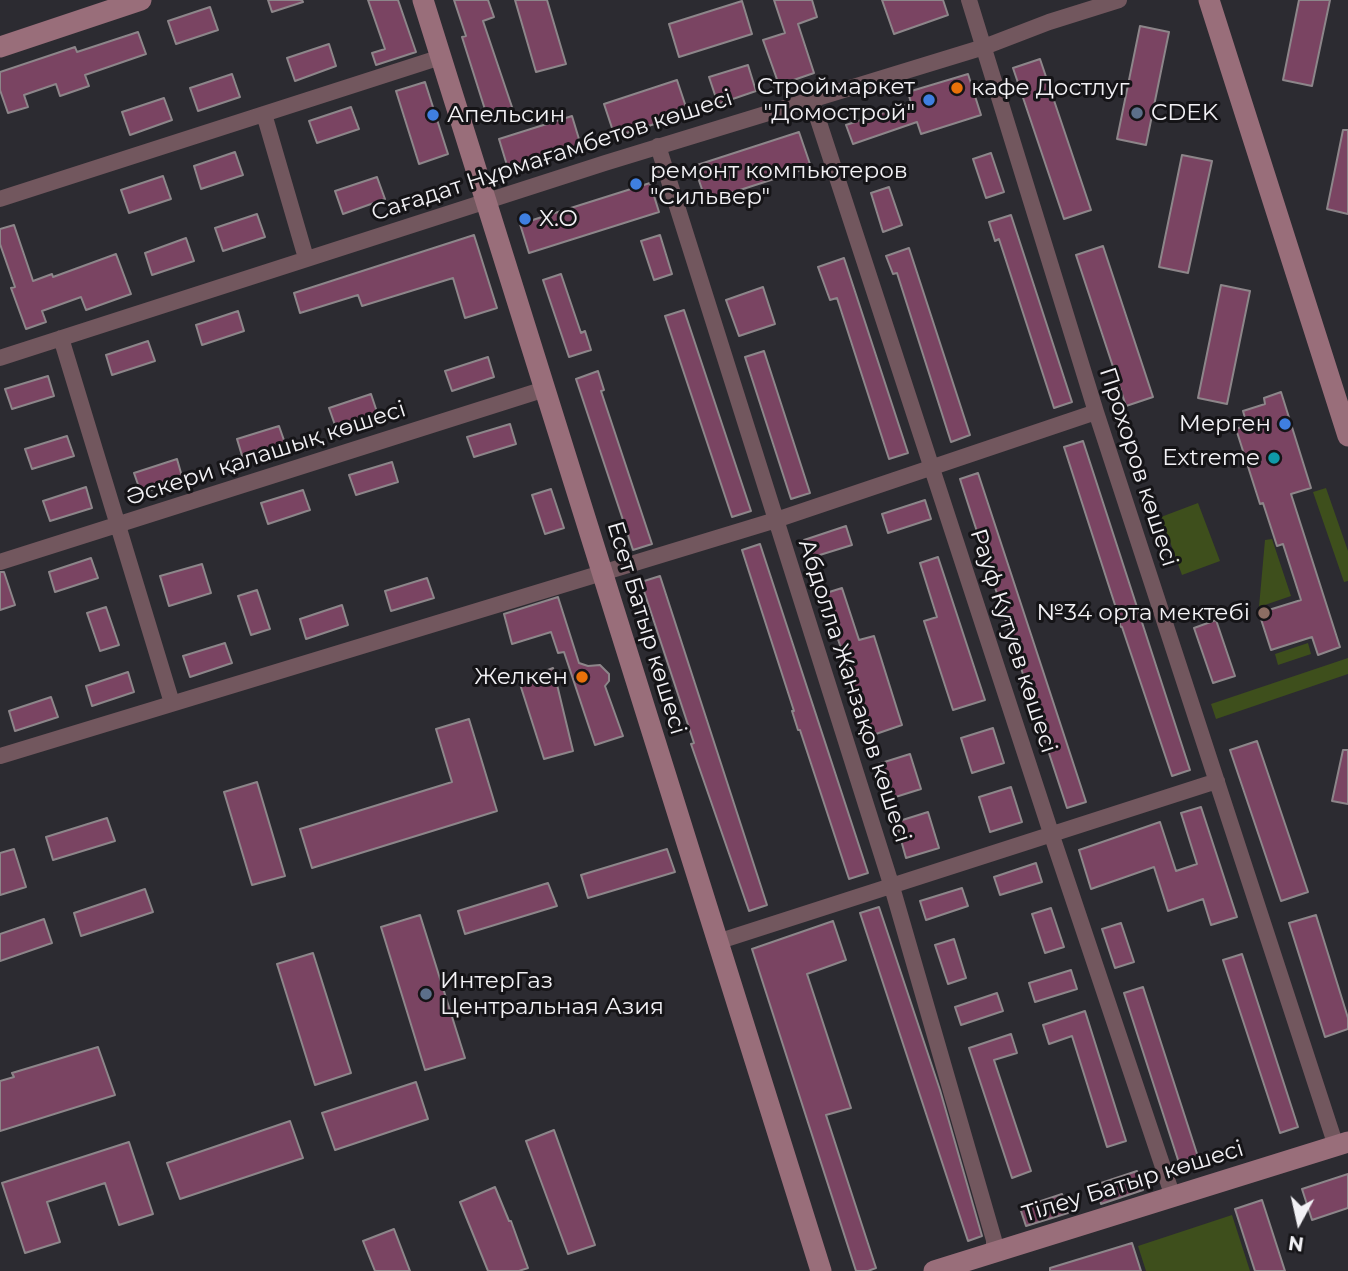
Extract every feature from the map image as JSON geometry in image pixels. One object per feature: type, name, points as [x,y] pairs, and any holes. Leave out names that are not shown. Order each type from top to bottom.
[{"type":"street","points":[[0,47],[141,0]]},
{"type":"street","name":"Есет Батыр көшесі","points":[[423,0],[821,1271]]},
{"type":"street","name":"Прохоров көшесі","points":[[969,0],[1096,412],[1217,781],[1342,1144]]},
{"type":"street","name":"Сағадат Нұрмағамбетов көшесі","points":[[0,358],[658,146],[984,47],[1049,22],[1119,0]]},
{"type":"street","points":[[1209,0],[1348,436]]},
{"type":"street","points":[[0,198],[441,57]]},
{"type":"street","name":"Рауф Кутуев көшесі","points":[[811,98],[1173,1197]]},
{"type":"street","points":[[264,114],[306,258]]},
{"type":"street","name":"Абдолла Жанзақов көшесі","points":[[658,146],[892,887],[994,1240],[994,1253]]},
{"type":"street","points":[[61,338],[172,703]]},
{"type":"street","name":"Әскери қалашық көшесі","points":[[0,562],[545,389]]},
{"type":"street","points":[[0,756],[776,520],[1096,412]]},
{"type":"street","points":[[717,942],[1217,781]]},
{"type":"street","name":"Тілеу Батыр көшесі","points":[[934,1271],[1342,1144]]},
{"type":"green space","points":[[1326,488],[1348,551],[1348,581],[1344,582],[1313,492]]},
{"type":"green space","points":[[1198,503],[1220,561],[1182,575],[1161,517]]},
{"type":"green space","points":[[1272,539],[1291,596],[1259,607],[1265,540]]},
{"type":"green space","points":[[1308,643],[1311,654],[1278,665],[1275,654]]},
{"type":"green space","points":[[1348,658],[1348,674],[1216,719],[1211,704]]},
{"type":"green space","points":[[1232,1215],[1250,1271],[1146,1271],[1138,1246]]},
{"type":"building","points":[[268,0],[302,0],[303,2],[272,12]]},
{"type":"building","points":[[368,0],[398,0],[416,52],[376,65],[372,53],[385,49]]},
{"type":"building","points":[[454,0],[488,0],[494,17],[483,21],[513,110],[488,119],[462,37],[466,36]]},
{"type":"building","points":[[515,0],[547,0],[566,64],[536,72]]},
{"type":"building","points":[[774,0],[812,0],[817,17],[798,24],[814,73],[779,85],[763,40],[785,33]]},
{"type":"building","points":[[882,0],[943,0],[948,15],[894,34]]},
{"type":"building","points":[[1299,0],[1330,0],[1312,86],[1283,80]]},
{"type":"building","points":[[742,1],[752,34],[679,57],[669,24]]},
{"type":"building","points":[[210,7],[218,30],[176,44],[168,21]]},
{"type":"building","points":[[1140,26],[1169,32],[1146,145],[1117,139]]},
{"type":"building","points":[[138,32],[146,54],[85,75],[89,86],[60,96],[56,84],[24,95],[28,107],[8,113],[0,90],[0,72],[75,47],[77,52]]},
{"type":"building","points":[[329,44],[336,66],[295,81],[287,58]]},
{"type":"building","points":[[1040,59],[1091,210],[1064,219],[1013,68]]},
{"type":"building","points":[[748,65],[756,91],[718,104],[709,77]]},
{"type":"building","points":[[232,74],[240,97],[198,111],[190,88]]},
{"type":"building","points":[[968,74],[981,115],[921,134],[917,122],[853,144],[846,125],[911,103],[908,92]]},
{"type":"building","points":[[677,80],[688,113],[615,137],[604,104]]},
{"type":"building","points":[[425,82],[448,154],[419,164],[396,91]]},
{"type":"building","points":[[164,98],[172,120],[130,135],[122,112]]},
{"type":"building","points":[[351,107],[359,129],[317,143],[309,121]]},
{"type":"building","points":[[572,116],[582,149],[509,172],[499,139]]},
{"type":"building","points":[[1343,130],[1348,130],[1348,214],[1327,209]]},
{"type":"building","points":[[799,132],[811,167],[706,201],[694,166]]},
{"type":"building","points":[[235,152],[243,175],[201,189],[194,166]]},
{"type":"building","points":[[991,153],[1004,192],[986,198],[973,159]]},
{"type":"building","points":[[1182,155],[1212,161],[1188,273],[1159,267]]},
{"type":"building","points":[[163,176],[171,199],[129,213],[121,190]]},
{"type":"building","points":[[377,177],[385,199],[343,214],[335,191]]},
{"type":"building","points":[[650,183],[659,212],[529,253],[520,224]]},
{"type":"building","points":[[889,187],[902,225],[883,232],[871,193]]},
{"type":"building","points":[[257,214],[265,237],[223,251],[215,228]]},
{"type":"building","points":[[1011,215],[1072,402],[1054,408],[999,239],[995,241],[989,222]]},
{"type":"building","points":[[14,225],[33,281],[52,274],[53,277],[116,254],[131,294],[86,310],[81,297],[42,311],[46,322],[26,329],[11,288],[15,287],[0,244],[0,229]]},
{"type":"building","points":[[474,235],[497,308],[465,318],[453,278],[362,306],[358,295],[300,313],[294,293]]},
{"type":"building","points":[[660,235],[672,274],[654,280],[641,241]]},
{"type":"building","points":[[186,238],[194,261],[152,275],[145,253]]},
{"type":"building","points":[[1103,246],[1153,397],[1126,406],[1076,255]]},
{"type":"building","points":[[909,248],[970,435],[951,442],[897,273],[893,274],[886,256]]},
{"type":"building","points":[[844,258],[908,453],[889,459],[837,298],[830,300],[818,267]]},
{"type":"building","points":[[561,274],[581,333],[585,331],[591,350],[569,357],[543,280]]},
{"type":"building","points":[[1221,285],[1250,291],[1227,404],[1198,398]]},
{"type":"building","points":[[763,287],[775,324],[739,336],[726,300]]},
{"type":"building","points":[[684,310],[751,511],[732,517],[665,316]]},
{"type":"building","points":[[238,311],[244,331],[202,345],[196,325]]},
{"type":"building","points":[[148,341],[155,361],[112,375],[106,355]]},
{"type":"building","points":[[764,351],[810,493],[791,499],[745,357]]},
{"type":"building","points":[[488,357],[494,377],[452,391],[445,371]]},
{"type":"building","points":[[598,371],[604,390],[601,391],[652,544],[633,550],[576,379]]},
{"type":"building","points":[[48,376],[54,396],[12,409],[5,389]]},
{"type":"building","points":[[1281,392],[1311,488],[1291,494],[1340,647],[1318,655],[1312,637],[1271,650],[1259,613],[1301,600],[1283,544],[1277,546],[1263,503],[1260,504],[1236,429],[1247,425],[1243,411],[1265,404],[1264,398]]},
{"type":"building","points":[[371,394],[378,415],[336,428],[329,408]]},
{"type":"building","points":[[510,424],[516,444],[474,457],[467,437]]},
{"type":"building","points":[[279,426],[286,446],[243,459],[237,439]]},
{"type":"building","points":[[67,436],[74,456],[32,469],[25,449]]},
{"type":"building","points":[[1083,441],[1190,770],[1172,776],[1114,608],[1064,447]]},
{"type":"building","points":[[177,459],[183,480],[141,493],[134,473]]},
{"type":"building","points":[[392,462],[398,482],[356,495],[349,475]]},
{"type":"building","points":[[978,473],[1086,802],[1067,808],[1010,641],[1012,640],[960,479]]},
{"type":"building","points":[[86,487],[92,508],[50,521],[43,501]]},
{"type":"building","points":[[551,489],[564,528],[545,534],[532,495]]},
{"type":"building","points":[[303,490],[310,510],[268,524],[261,503]]},
{"type":"building","points":[[925,500],[931,519],[888,533],[882,514]]},
{"type":"building","points":[[846,526],[852,545],[810,558],[804,540]]},
{"type":"building","points":[[760,544],[868,873],[849,879],[798,730],[742,550]]},
{"type":"building","points":[[938,557],[985,700],[953,710],[924,621],[937,617],[920,563]]},
{"type":"building","points":[[91,558],[98,578],[55,592],[49,572]]},
{"type":"building","points":[[202,564],[211,593],[169,606],[160,576]]},
{"type":"building","points":[[0,572],[4,572],[15,605],[0,610]]},
{"type":"building","points":[[660,576],[767,905],[749,911],[691,744],[694,743],[641,582]]},
{"type":"building","points":[[427,578],[434,598],[391,611],[385,591]]},
{"type":"building","points":[[842,588],[859,640],[874,636],[902,725],[870,736],[823,594]]},
{"type":"building","points":[[257,590],[270,629],[251,635],[238,596]]},
{"type":"building","points":[[558,597],[579,663],[588,666],[600,665],[609,674],[609,681],[605,686],[623,736],[595,745],[564,652],[558,653],[551,632],[512,644],[504,614]]},
{"type":"building","points":[[342,605],[348,625],[306,639],[300,619]]},
{"type":"building","points":[[106,607],[119,645],[100,651],[87,613]]},
{"type":"building","points":[[1216,620],[1235,676],[1213,683],[1194,628]]},
{"type":"building","points":[[225,643],[232,663],[190,677],[183,656]]},
{"type":"building","points":[[553,668],[573,751],[544,759],[519,681]]},
{"type":"building","points":[[128,672],[134,692],[92,706],[86,686]]},
{"type":"building","points":[[51,697],[58,717],[15,731],[9,711]]},
{"type":"building","points":[[469,719],[497,811],[312,868],[300,829],[452,782],[436,729]]},
{"type":"building","points":[[993,728],[1004,763],[972,773],[961,738]]},
{"type":"building","points":[[1257,741],[1308,892],[1281,901],[1230,750]]},
{"type":"building","points":[[1343,750],[1348,750],[1348,804],[1332,801]]},
{"type":"building","points":[[910,754],[921,789],[889,799],[878,764]]},
{"type":"building","points":[[257,782],[285,876],[252,885],[224,792]]},
{"type":"building","points":[[1011,787],[1022,822],[990,832],[979,797]]},
{"type":"building","points":[[1201,807],[1237,917],[1211,925],[1203,899],[1168,911],[1154,867],[1091,889],[1079,850],[1160,822],[1176,871],[1197,864],[1181,813]]},
{"type":"building","points":[[928,812],[939,848],[906,858],[896,822]]},
{"type":"building","points":[[107,818],[115,841],[53,860],[46,837]]},
{"type":"building","points":[[14,849],[26,887],[0,895],[0,853]]},
{"type":"building","points":[[667,849],[675,872],[588,898],[581,875]]},
{"type":"building","points":[[1036,863],[1042,882],[1000,895],[994,877]]},
{"type":"building","points":[[548,883],[557,906],[465,934],[458,911]]},
{"type":"building","points":[[962,888],[968,906],[926,920],[920,901]]},
{"type":"building","points":[[145,889],[153,912],[81,936],[74,913]]},
{"type":"building","points":[[879,907],[940,1090],[982,1236],[968,1241],[860,913]]},
{"type":"building","points":[[1051,908],[1064,947],[1045,953],[1032,914]]},
{"type":"building","points":[[420,915],[465,1058],[425,1070],[381,927]]},
{"type":"building","points":[[1316,915],[1348,1018],[1348,1029],[1325,1037],[1289,923]]},
{"type":"building","points":[[44,919],[52,943],[0,961],[0,934]]},
{"type":"building","points":[[833,921],[846,960],[807,974],[851,1108],[826,1115],[876,1268],[868,1271],[856,1271],[752,949]]},
{"type":"building","points":[[1121,923],[1134,962],[1115,968],[1102,929]]},
{"type":"building","points":[[954,939],[966,978],[948,984],[935,945]]},
{"type":"building","points":[[313,953],[351,1073],[315,1085],[277,964]]},
{"type":"building","points":[[1242,954],[1298,1127],[1280,1133],[1223,960]]},
{"type":"building","points":[[1071,970],[1077,989],[1035,1002],[1029,983]]},
{"type":"building","points":[[1143,987],[1199,1160],[1180,1166],[1124,993]]},
{"type":"building","points":[[997,993],[1003,1011],[961,1025],[955,1007]]},
{"type":"building","points":[[1085,1011],[1126,1141],[1107,1147],[1072,1036],[1049,1044],[1043,1025]]},
{"type":"building","points":[[1011,1034],[1017,1053],[994,1060],[1031,1171],[1012,1178],[969,1048]]},
{"type":"building","points":[[98,1047],[115,1095],[0,1131],[0,1081],[14,1077],[12,1073]]},
{"type":"building","points":[[416,1082],[428,1119],[335,1150],[322,1113]]},
{"type":"building","points":[[290,1121],[303,1158],[180,1199],[167,1163]]},
{"type":"building","points":[[554,1130],[595,1245],[568,1254],[526,1141]]},
{"type":"building","points":[[129,1142],[153,1214],[119,1225],[105,1183],[47,1202],[60,1242],[25,1253],[2,1183]]},
{"type":"building","points":[[1137,1171],[1143,1190],[1101,1204],[1095,1185]]},
{"type":"building","points":[[1348,1174],[1348,1208],[1312,1220],[1302,1189]]},
{"type":"building","points":[[495,1187],[528,1268],[519,1271],[488,1271],[460,1202]]},
{"type":"building","points":[[1062,1194],[1068,1213],[1026,1226],[1020,1208]]},
{"type":"building","points":[[1262,1200],[1285,1271],[1255,1271],[1235,1209]]},
{"type":"building","points":[[394,1229],[410,1271],[375,1271],[363,1241]]},
{"type":"building","points":[[1132,1243],[1141,1271],[1050,1271],[1050,1268]]},
{"type":"place","name":"кафе Достлуг","points":[[957,88]]},
{"type":"place","name":"Строймаркет \"Домострой\"","points":[[929,100]]},
{"type":"place","name":"CDEK","points":[[1137,113]]},
{"type":"place","name":"Апельсин","points":[[433,115]]},
{"type":"place","name":"ремонт компьютеров \"Сильвер\"","points":[[636,184]]},
{"type":"place","name":"X.O","points":[[525,219]]},
{"type":"place","name":"Мерген","points":[[1285,424]]},
{"type":"place","name":"Extreme","points":[[1274,458]]},
{"type":"place","name":"№34 орта мектебі","points":[[1264,613]]},
{"type":"place","name":"Желкен","points":[[582,677]]},
{"type":"place","name":"ИнтерГаз Центральная Азия","points":[[426,994]]}]
